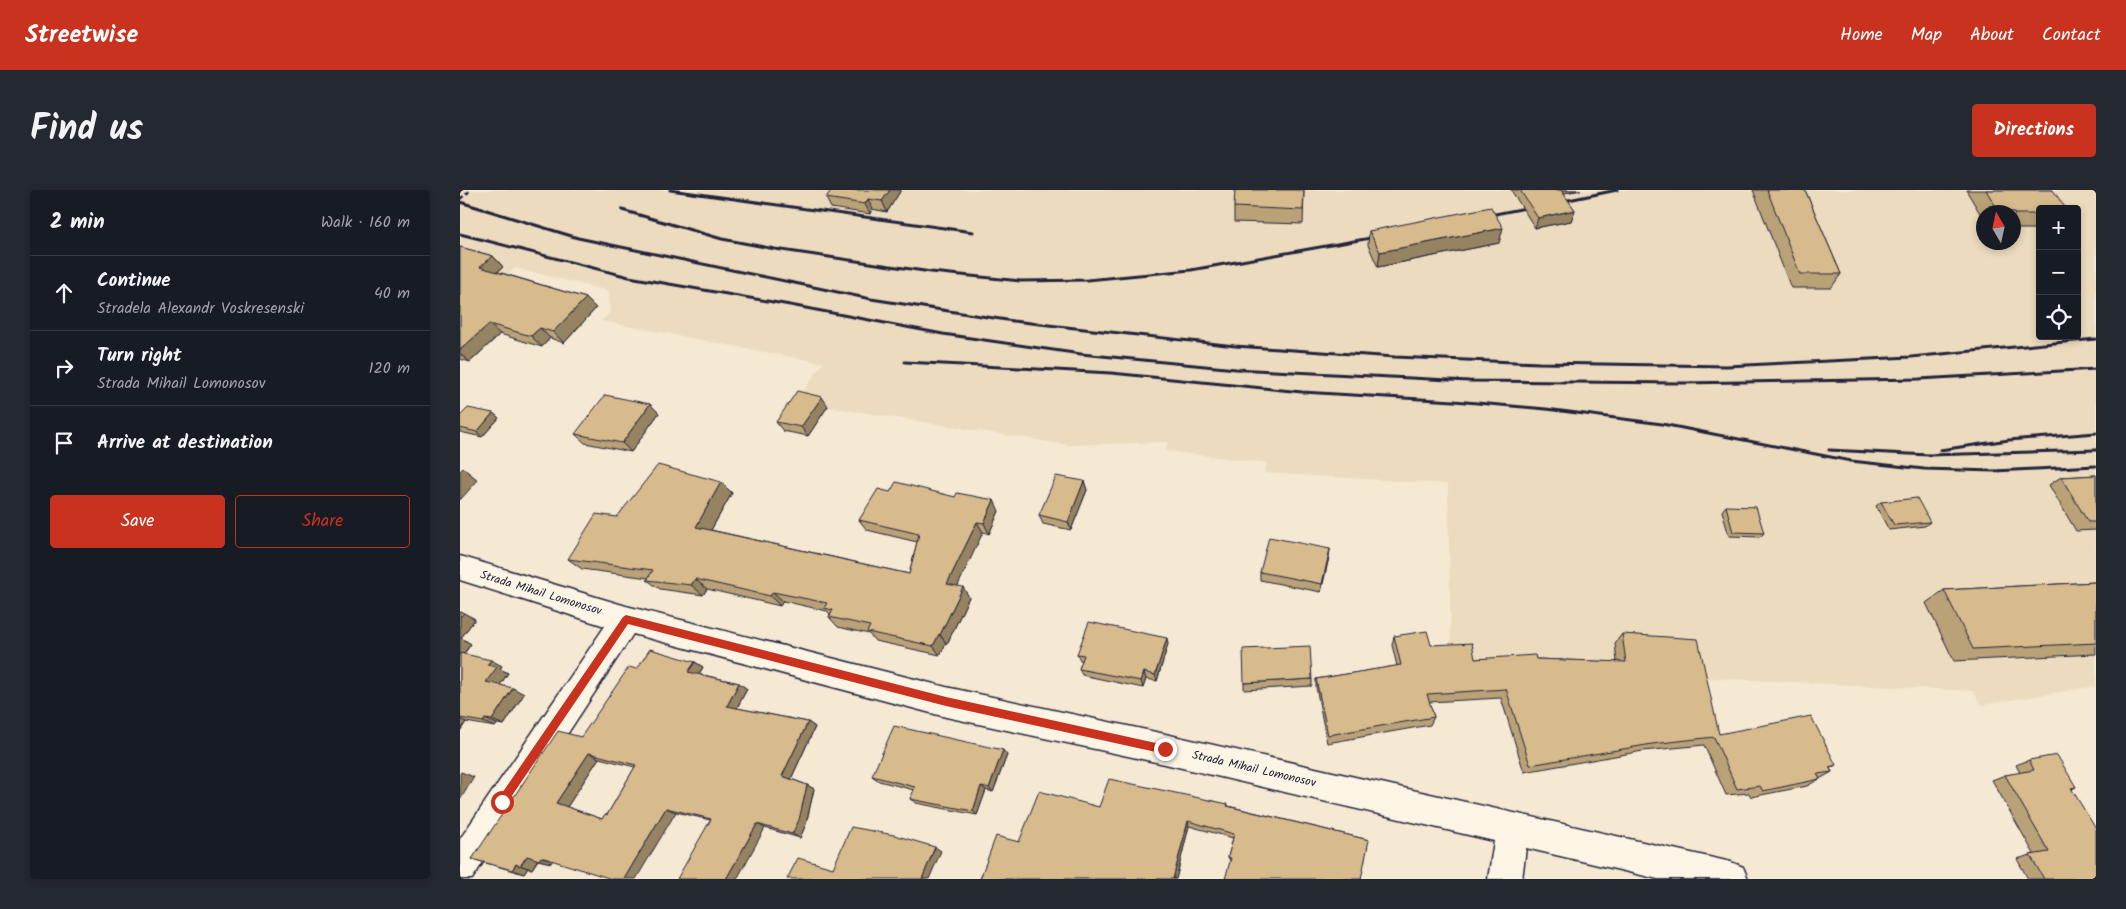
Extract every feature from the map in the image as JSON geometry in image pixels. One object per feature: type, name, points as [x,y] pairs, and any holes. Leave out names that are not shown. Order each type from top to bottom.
[{"type":"street","name":"Strada Mihail Lomonosov","points":[[460,568],[626,619],[946,702],[1512,828],[1731,879]]},
{"type":"street","points":[[460,868],[626,619]]},
{"type":"street","points":[[1505,879],[1512,828]]},
{"type":"path","points":[[460,199],[471,190]]},
{"type":"shaded area","points":[[460,190],[2096,190],[2096,686],[1982,705],[1973,691],[1466,666],[1451,654],[1448,484],[1265,473],[1267,463],[1166,451],[1168,442],[1068,445],[796,402],[823,363],[601,321],[610,313],[609,291],[515,268],[485,294],[460,258]]},
{"type":"building","points":[[831,190],[890,190],[882,201],[868,199],[865,204],[826,198]]},
{"type":"building","points":[[1235,190],[1304,190],[1303,210],[1234,207]]},
{"type":"building","points":[[1520,190],[1561,190],[1575,210],[1538,218]]},
{"type":"building","points":[[1767,190],[1805,190],[1841,274],[1800,274]]},
{"type":"building","points":[[1986,190],[2053,190],[2063,205],[2036,205],[2036,214],[2021,214],[2021,205],[1995,205]]},
{"type":"building","points":[[1491,207],[1503,228],[1380,252],[1369,231]]},
{"type":"building","points":[[460,247],[493,256],[480,267],[586,298],[553,332],[540,328],[531,336],[489,324],[460,350]]},
{"type":"building","points":[[797,391],[822,397],[801,427],[776,422]]},
{"type":"building","points":[[605,395],[650,404],[622,443],[575,434]]},
{"type":"building","points":[[468,408],[493,413],[477,432],[460,428],[460,416]]},
{"type":"building","points":[[658,465],[721,482],[696,527],[909,574],[919,534],[859,520],[878,489],[890,492],[896,482],[955,497],[957,493],[994,500],[984,523],[977,522],[947,584],[963,587],[933,646],[867,632],[870,626],[829,617],[833,610],[824,608],[827,603],[773,592],[770,596],[695,579],[691,585],[647,580],[653,570],[568,559],[596,514],[617,517]]},
{"type":"building","points":[[2096,475],[2096,522],[2088,522],[2061,477]]},
{"type":"building","points":[[1056,476],[1084,481],[1068,522],[1039,515]]},
{"type":"building","points":[[1917,498],[1930,522],[1894,525],[1881,502]]},
{"type":"building","points":[[1726,506],[1756,507],[1764,533],[1733,532]]},
{"type":"building","points":[[1269,537],[1330,549],[1322,584],[1260,572]]},
{"type":"building","points":[[2096,582],[2096,643],[1973,649],[1944,590]]},
{"type":"building","points":[[1089,622],[1167,638],[1155,675],[1144,672],[1141,681],[1079,669],[1084,655],[1077,654]]},
{"type":"building","points":[[1427,631],[1431,645],[1472,643],[1475,659],[1535,655],[1536,659],[1626,662],[1622,634],[1698,639],[1719,734],[1811,716],[1836,765],[1829,767],[1832,772],[1817,774],[1820,779],[1763,791],[1760,786],[1737,789],[1714,737],[1652,744],[1530,765],[1506,689],[1427,694],[1434,717],[1328,735],[1316,679],[1401,665],[1394,636]]},
{"type":"building","points":[[1310,646],[1312,679],[1244,683],[1243,649]]},
{"type":"building","points":[[650,649],[695,662],[688,672],[739,683],[727,706],[808,722],[782,776],[807,785],[799,820],[792,834],[757,824],[726,879],[677,879],[711,819],[666,808],[624,879],[612,879],[541,857],[539,860],[527,856],[520,866],[516,864],[512,870],[472,859],[558,731],[581,737],[629,667],[637,669]],"holes":[[[589,753],[636,765],[607,815],[605,814],[602,819],[556,803]]]},
{"type":"building","points":[[460,653],[491,660],[487,665],[497,667],[486,682],[513,688],[492,720],[485,719],[483,722],[460,718]]},
{"type":"building","points":[[894,726],[1003,750],[989,788],[981,786],[973,811],[910,799],[915,787],[872,776]]},
{"type":"building","points":[[2057,755],[2076,787],[2071,788],[2096,829],[2096,879],[2044,879],[2030,855],[2049,852],[2005,775],[2034,770],[2029,760]]},
{"type":"building","points":[[1109,779],[1228,804],[1227,806],[1369,840],[1361,879],[1225,879],[1231,858],[1228,857],[1234,834],[1188,821],[1173,879],[980,879],[996,836],[1019,842],[1039,791],[1099,807]]},
{"type":"building","points":[[851,827],[894,835],[935,847],[922,879],[787,879],[798,858],[833,868]]},
{"type":"railway","points":[[670,190],[973,232]]},
{"type":"railway","points":[[1554,203],[1617,190]]},
{"type":"railway","points":[[460,202],[578,238],[871,299],[1013,321],[1235,346],[1395,357],[1539,363],[1727,366],[1911,357],[2096,339]]},
{"type":"railway","points":[[1480,217],[1536,206]]},
{"type":"railway","points":[[622,210],[722,239],[775,249],[931,272],[1021,281],[1087,280],[1191,270],[1382,236]]},
{"type":"railway","points":[[460,234],[629,277],[943,334],[1081,354],[1236,369],[1469,381],[1683,383],[1919,379],[2096,369]]},
{"type":"railway","points":[[905,362],[1111,373],[1302,392],[1454,401],[1546,409],[1662,424],[1851,461],[1924,469],[1994,471],[2096,466]]},
{"type":"railway","points":[[1940,450],[2009,440],[2096,433]]},
{"type":"railway","points":[[1829,450],[1929,455],[2096,450]]},
{"type":"route","points":[[502,802],[626,619],[946,702],[1165,749]]}]
